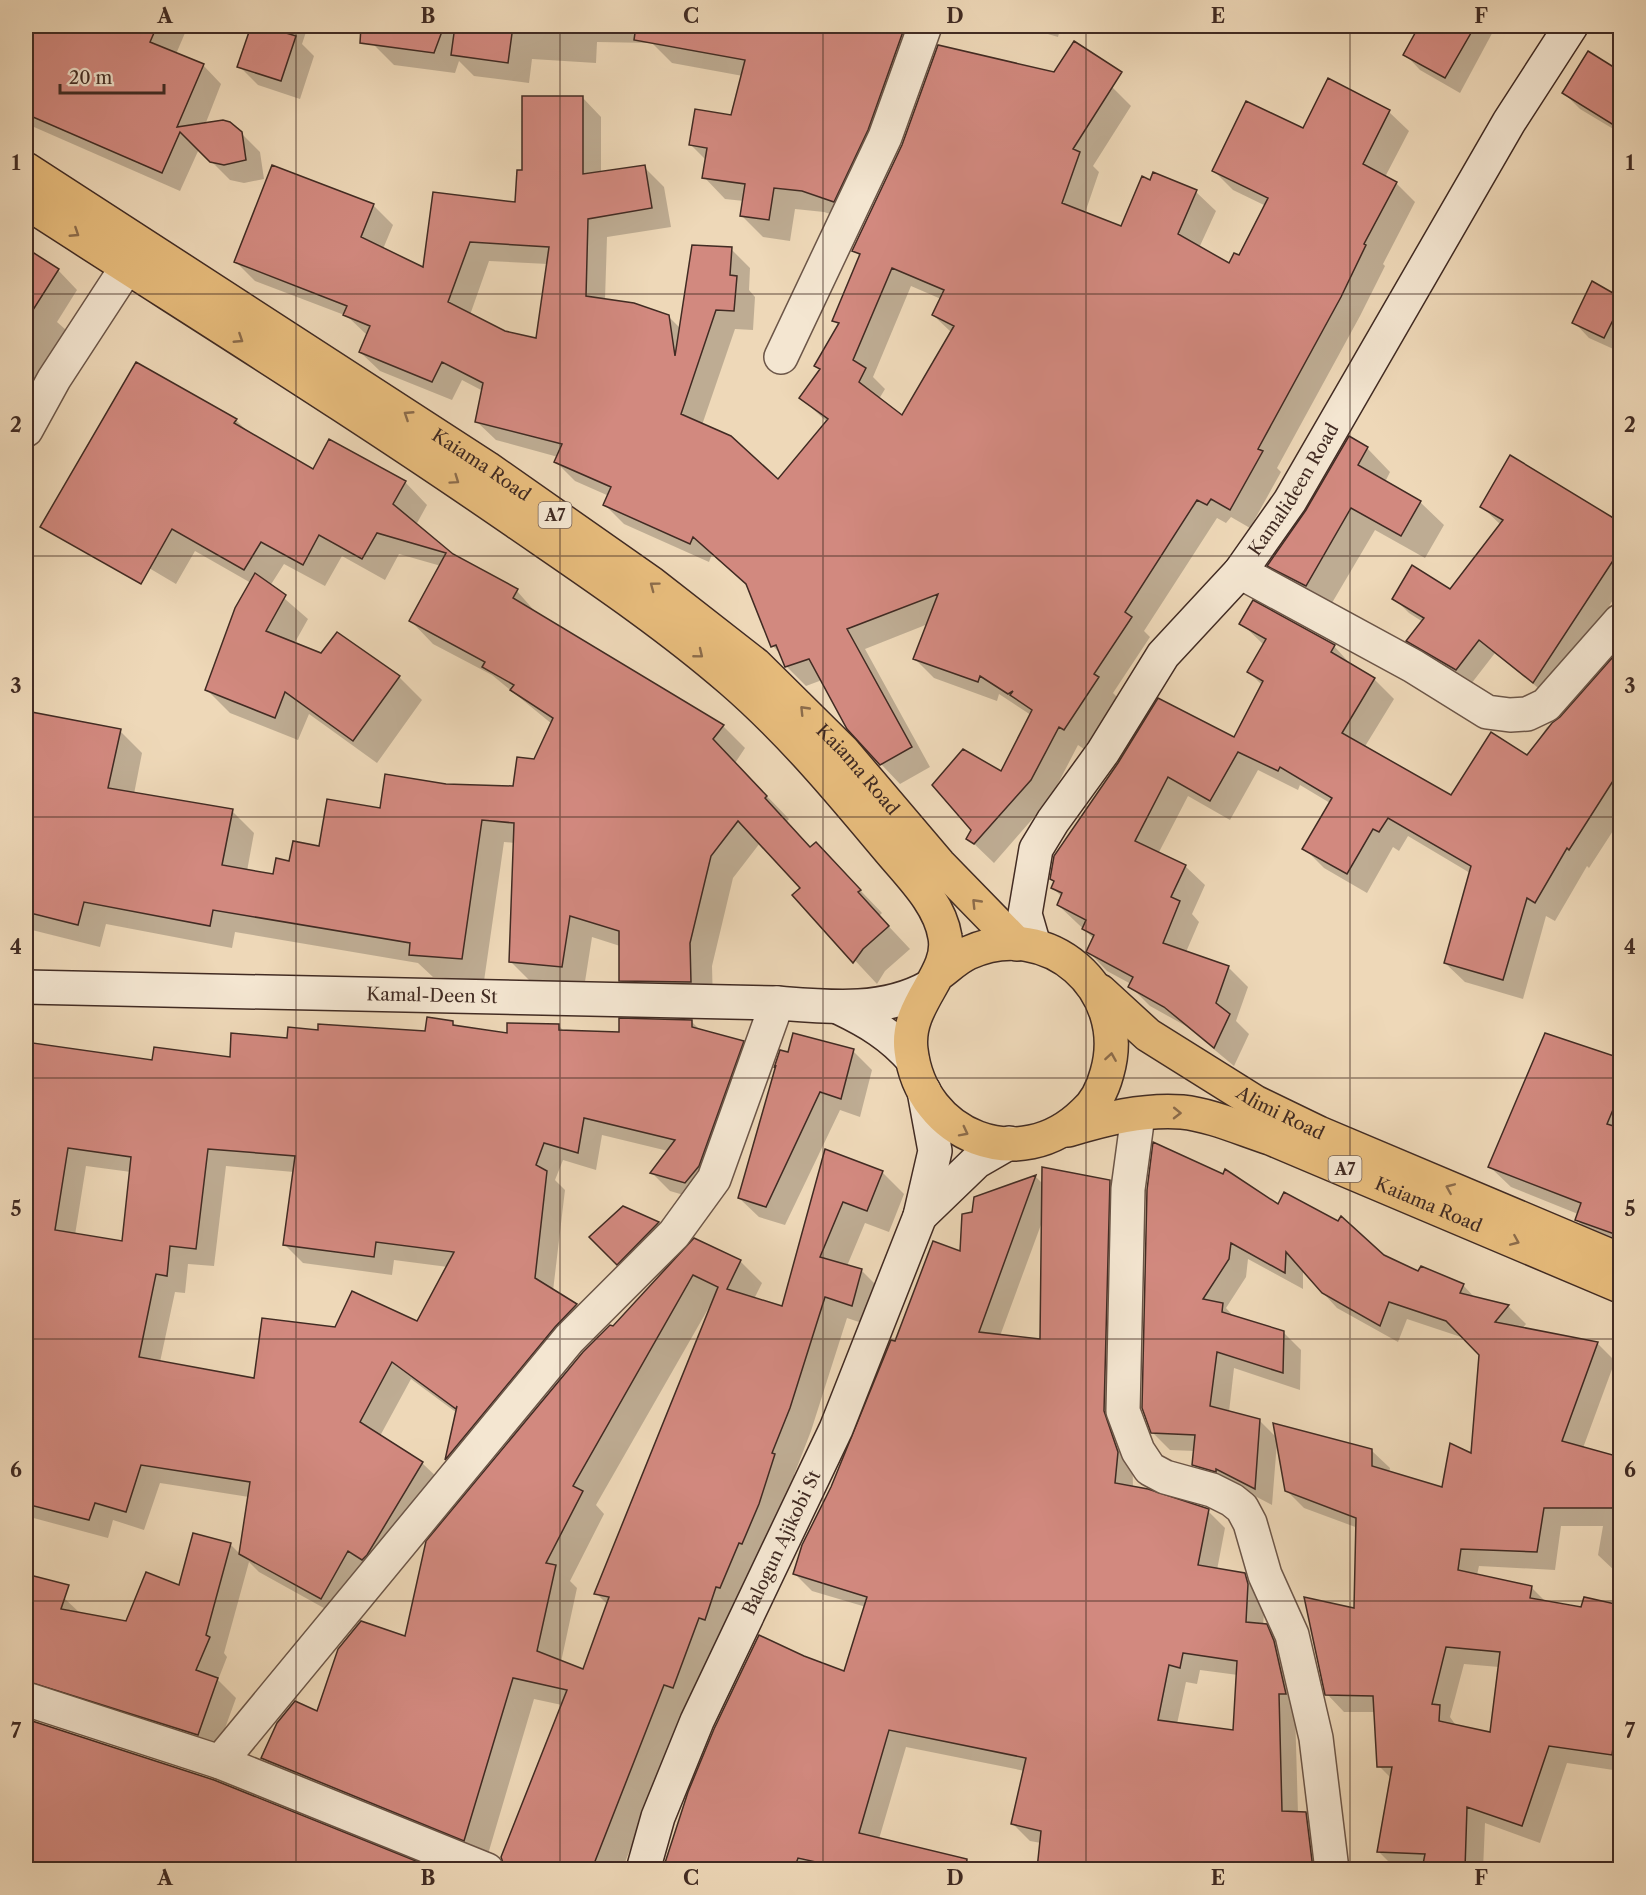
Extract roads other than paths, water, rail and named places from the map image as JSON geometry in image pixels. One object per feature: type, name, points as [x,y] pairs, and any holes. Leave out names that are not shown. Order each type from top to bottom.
[{"type":"highway","name":"Kaiama Road","points":[[26,169],[449,443],[651,583],[712,630],[756,665],[799,704],[843,751],[939,864],[1026,945]]},
{"type":"highway","name":"Kaiama Road","points":[[26,202],[439,468],[680,639],[730,680],[826,775],[926,895],[938,914],[947,944],[933,981]]},
{"type":"highway","points":[[999,943],[1026,945],[1067,959],[1096,987],[1110,1019],[1113,1054],[1103,1088],[1092,1104],[1086,1112],[1058,1133],[1024,1144],[989,1143],[960,1131],[933,1108],[916,1077],[909,1043],[916,1008],[933,981],[966,954],[999,943]]},
{"type":"highway","name":"Alimi Road","points":[[1096,987],[1148,1035],[1255,1102],[1319,1133],[1620,1260]]},
{"type":"highway","name":"Kaiama Road","points":[[1058,1133],[1107,1119],[1138,1114],[1182,1112],[1217,1120],[1270,1138],[1620,1286]]},
{"type":"street","points":[[781,357],[885,137],[925,26]]},
{"type":"street","name":"Kamalideen Road","points":[[1026,945],[1025,914],[1036,849],[1053,821],[1103,752],[1163,655],[1240,572],[1290,501],[1509,122],[1571,26]]},
{"type":"street","points":[[26,430],[54,379],[128,267]]},
{"type":"street","points":[[1240,572],[1413,666],[1487,712],[1510,715],[1527,714],[1546,705],[1620,621]]},
{"type":"street","points":[[840,1008],[910,998],[933,981]]},
{"type":"street","name":"Kamal-Deen St","points":[[26,987],[777,1003],[840,1008]]},
{"type":"street","points":[[219,1762],[569,1340],[674,1234],[714,1179],[777,1003]]},
{"type":"street","points":[[840,1008],[872,1023],[894,1038],[912,1059]]},
{"type":"street","name":"Balogun Ajikobi St","points":[[643,1869],[658,1817],[697,1721],[836,1429],[920,1216],[935,1150],[924,1091]]},
{"type":"street","points":[[1138,1114],[1128,1189],[1123,1411],[1138,1451],[1150,1469],[1165,1477],[1212,1490],[1232,1500],[1242,1508],[1250,1523],[1264,1575],[1292,1635],[1316,1738],[1332,1869]]},
{"type":"street","points":[[920,1216],[976,1162],[1009,1143]]},
{"type":"street","points":[[26,1699],[219,1762],[487,1869]]}]
